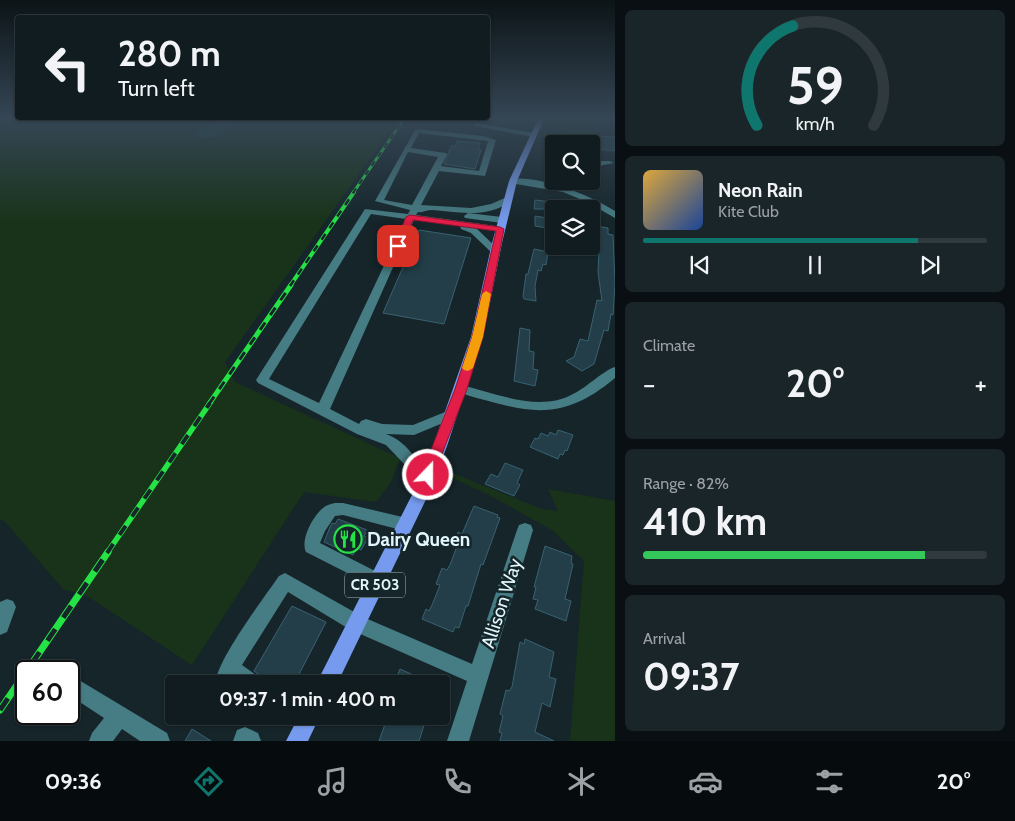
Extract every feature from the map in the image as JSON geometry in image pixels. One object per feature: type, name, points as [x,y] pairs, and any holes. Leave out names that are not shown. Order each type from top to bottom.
[{"type":"main road","name":"CR 503","points":[[330,675],[424,487],[461,389],[477,337],[507,200],[526,154]]},
{"type":"street","points":[[404,154],[379,200],[368,211],[262,380],[362,431],[391,441],[412,463],[424,487]]},
{"type":"street","points":[[322,411],[410,217],[443,155],[432,154]]},
{"type":"street","points":[[436,168],[482,174],[488,154]]},
{"type":"street","points":[[600,163],[610,163]]},
{"type":"street","points":[[513,181],[575,189],[615,215]]},
{"type":"street","points":[[379,200],[422,211],[501,225]]},
{"type":"street","points":[[415,208],[478,211],[491,208],[507,200]]},
{"type":"street","points":[[391,214],[398,204]]},
{"type":"street","points":[[368,211],[410,217],[501,225]]},
{"type":"street","points":[[410,217],[416,220],[463,227],[474,232],[495,251]]},
{"type":"street","points":[[461,389],[532,406],[560,405],[591,389],[615,371]]},
{"type":"street","points":[[322,411],[382,429],[414,430],[450,415]]},
{"type":"street","points":[[377,580],[312,547],[313,537],[327,514],[333,510],[343,510],[405,524]]},
{"type":"street","name":"Allison Way","points":[[458,741],[525,530]]},
{"type":"street","points":[[228,675],[285,581],[356,624],[478,676]]},
{"type":"street","points":[[0,626],[7,608]]},
{"type":"street","points":[[80,691],[159,741]]},
{"type":"street","points":[[100,741],[119,716]]},
{"type":"street","points":[[244,741],[245,738],[250,741]]},
{"type":"shaded area","points":[[0,154],[373,154],[225,362],[235,382],[400,458],[391,482],[376,502],[304,492],[192,665],[87,596],[63,589],[5,522],[0,519]]},
{"type":"shaded area","points":[[432,465],[542,509],[558,511],[548,489],[615,501],[615,741],[570,741],[584,561],[552,530],[489,495],[431,468]]},
{"type":"building","points":[[448,154],[480,154],[475,169],[444,164]]},
{"type":"building","points":[[535,200],[545,201],[545,209],[534,209]]},
{"type":"building","points":[[535,216],[545,218],[545,228],[535,226]]},
{"type":"building","points":[[600,227],[608,228],[608,234],[613,235],[615,283],[613,315],[611,314],[608,331],[604,330],[594,364],[582,371],[566,361],[574,357],[580,339],[588,341],[597,300],[602,301],[598,272]]},
{"type":"building","points":[[419,230],[471,238],[444,324],[383,313]]},
{"type":"building","points":[[534,249],[545,251],[545,255],[548,255],[546,265],[543,264],[541,271],[538,270],[535,286],[536,301],[524,299],[523,296],[526,274],[528,274]]},
{"type":"building","points":[[520,328],[530,330],[529,351],[534,352],[533,369],[538,370],[535,386],[514,381]]},
{"type":"building","points":[[558,430],[573,435],[567,451],[565,450],[563,455],[560,454],[558,459],[530,447],[535,438],[538,439],[541,433],[548,436],[550,432],[556,435]]},
{"type":"building","points":[[505,463],[523,470],[517,483],[520,485],[514,496],[485,484],[491,474],[498,477]]},
{"type":"building","points":[[474,506],[498,515],[497,517],[500,518],[483,565],[481,564],[459,628],[455,627],[453,632],[422,619],[426,609],[429,611],[440,585],[436,584],[442,568],[447,570],[450,565],[457,546],[454,544],[458,532],[462,534]]},
{"type":"building","points":[[338,519],[367,530],[364,536],[368,538],[361,550],[357,548],[353,555],[324,542],[332,523],[335,524]]},
{"type":"building","points":[[545,546],[572,556],[571,563],[573,564],[565,599],[571,601],[566,621],[535,609],[538,600],[533,599],[536,587],[534,587]]},
{"type":"building","points":[[292,606],[326,622],[299,675],[260,675],[254,671]]},
{"type":"building","points":[[525,639],[554,652],[549,677],[556,679],[550,707],[542,703],[535,732],[554,741],[500,741],[502,733],[499,732],[503,716],[500,714],[506,690],[509,691],[512,687],[520,642],[524,644]]},
{"type":"building","points":[[400,669],[413,675],[398,675]]},
{"type":"building","points":[[385,725],[424,725],[419,741],[379,741]]},
{"type":"building","points":[[192,729],[211,741],[185,741]]},
{"type":"railway","points":[[353,193],[380,154]]},
{"type":"railway","points":[[290,286],[354,192]]},
{"type":"railway","points":[[209,404],[291,285]]},
{"type":"railway","points":[[107,553],[210,403]]},
{"type":"railway","points":[[0,710],[108,552]]},
{"type":"slow traffic","points":[[468,368],[486,294]]},
{"type":"place","name":"Dairy Queen","points":[[348,539]]},
{"type":"route","points":[[398,246],[410,217],[500,229],[477,337],[461,389],[428,475]]}]
